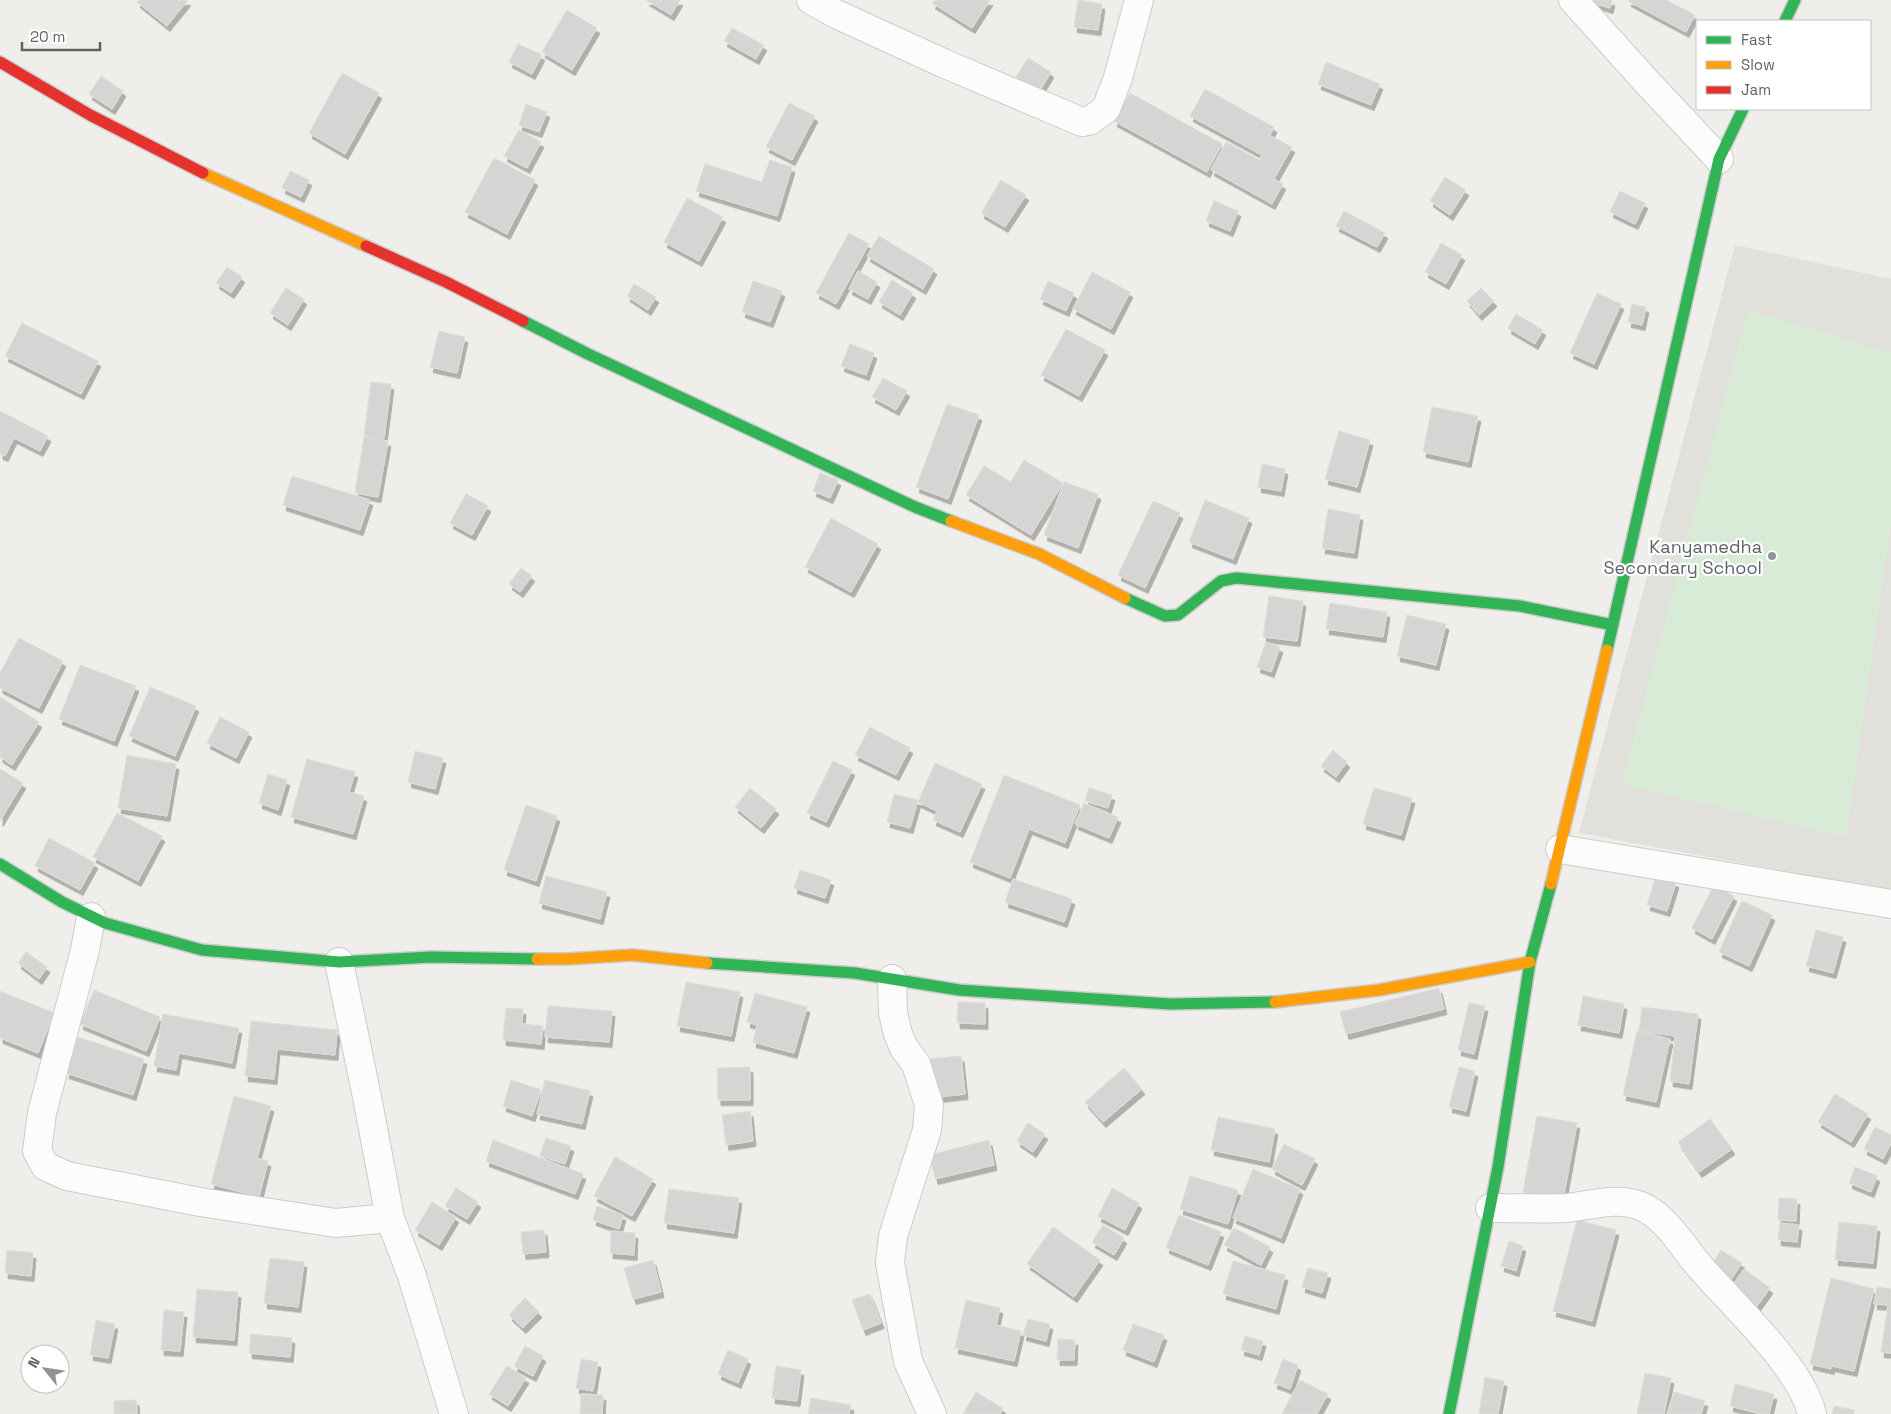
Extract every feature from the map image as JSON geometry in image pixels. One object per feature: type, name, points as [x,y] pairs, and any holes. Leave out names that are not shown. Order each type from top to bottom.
[{"type":"street","points":[[810,0],[943,64],[1082,122],[1091,120],[1106,109],[1118,78],[1139,0]]},
{"type":"street","points":[[1573,0],[1720,159]]},
{"type":"street","points":[[1785,20],[1795,0]]},
{"type":"street","points":[[0,62],[90,115],[198,171],[446,282],[588,354],[915,507],[1039,554],[1147,610],[1165,616],[1178,615],[1221,581],[1236,578],[1520,606],[1613,625]]},
{"type":"street","points":[[1449,1414],[1490,1208],[1530,962],[1560,850],[1720,159],[1743,110]]},
{"type":"street","points":[[1560,850],[1891,904]]},
{"type":"street","points":[[0,864],[62,902],[105,923],[202,950],[339,962],[431,957],[566,959],[633,955],[726,965],[855,973],[959,990],[1190,1004],[1276,1002],[1379,990],[1530,962]]},
{"type":"street","points":[[91,917],[85,950],[42,1113],[37,1150],[45,1166],[66,1176],[209,1204],[336,1222],[390,1218]]},
{"type":"street","points":[[339,962],[368,1096],[390,1218],[412,1276],[454,1414]]},
{"type":"street","points":[[892,979],[893,1014],[898,1034],[904,1048],[916,1064],[929,1105],[927,1130],[893,1236],[890,1263],[908,1361],[932,1414]]},
{"type":"street","points":[[1490,1208],[1567,1208],[1612,1202],[1641,1206],[1653,1213],[1680,1238],[1699,1266],[1784,1362],[1798,1380],[1810,1404],[1812,1414]]},
{"type":"shaded area","name":"Kanyamedha Secondary School","points":[[1735,245],[1891,279],[1891,891],[1579,833]]},
{"type":"green space","name":"Kanyamedha Secondary School","points":[[1748,310],[1891,353],[1891,524],[1846,837],[1622,784]]},
{"type":"building","points":[[139,0],[188,0],[167,26],[137,2]]},
{"type":"building","points":[[646,0],[680,0],[671,15]]},
{"type":"building","points":[[935,0],[990,0],[972,28],[932,3]]},
{"type":"building","points":[[1078,0],[1102,4],[1098,30],[1074,27]]},
{"type":"building","points":[[1583,0],[1612,0],[1610,8]]},
{"type":"building","points":[[1628,0],[1666,0],[1695,15],[1686,32]]},
{"type":"building","points":[[567,10],[597,28],[572,70],[542,52]]},
{"type":"building","points":[[732,28],[764,45],[756,59],[724,41]]},
{"type":"building","points":[[518,44],[542,55],[532,74],[509,62]]},
{"type":"building","points":[[1028,58],[1051,72],[1039,92],[1016,77]]},
{"type":"building","points":[[1326,62],[1380,84],[1371,105],[1318,84]]},
{"type":"building","points":[[342,73],[379,93],[345,154],[309,133]]},
{"type":"building","points":[[101,76],[123,91],[112,109],[89,94]]},
{"type":"building","points":[[1205,89],[1274,127],[1260,154],[1190,116]]},
{"type":"building","points":[[1130,93],[1222,144],[1207,172],[1114,121]]},
{"type":"building","points":[[789,103],[815,116],[792,160],[766,147]]},
{"type":"building","points":[[526,104],[547,112],[539,132],[519,125]]},
{"type":"building","points":[[519,130],[541,142],[527,168],[504,156]]},
{"type":"building","points":[[1271,136],[1292,147],[1274,179],[1283,184],[1272,204],[1211,170],[1226,142],[1259,160]]},
{"type":"building","points":[[494,158],[535,180],[507,234],[465,212]]},
{"type":"building","points":[[770,160],[792,167],[777,216],[696,191],[705,164],[762,182]]},
{"type":"building","points":[[290,171],[309,180],[301,197],[282,188]]},
{"type":"building","points":[[1445,177],[1466,190],[1450,215],[1430,201]]},
{"type":"building","points":[[1001,180],[1026,195],[1005,227],[981,213]]},
{"type":"building","points":[[1620,191],[1645,203],[1635,224],[1610,212]]},
{"type":"building","points":[[687,198],[723,217],[699,261],[664,242]]},
{"type":"building","points":[[1214,201],[1238,211],[1230,231],[1206,221]]},
{"type":"building","points":[[1344,211],[1385,233],[1377,247],[1336,226]]},
{"type":"building","points":[[849,233],[869,244],[836,304],[816,293]]},
{"type":"building","points":[[879,236],[934,269],[923,289],[867,256]]},
{"type":"building","points":[[1441,243],[1462,255],[1446,284],[1425,272]]},
{"type":"building","points":[[227,267],[242,277],[231,293],[216,283]]},
{"type":"building","points":[[858,271],[877,282],[868,299],[849,289]]},
{"type":"building","points":[[1092,272],[1130,292],[1111,329],[1073,309]]},
{"type":"building","points":[[892,280],[913,293],[900,315],[879,302]]},
{"type":"building","points":[[753,281],[782,291],[770,322],[742,312]]},
{"type":"building","points":[[1048,281],[1074,293],[1066,311],[1040,299]]},
{"type":"building","points":[[634,284],[656,297],[648,310],[627,296]]},
{"type":"building","points":[[286,288],[304,299],[288,325],[270,313]]},
{"type":"building","points":[[1481,288],[1494,301],[1479,315],[1467,301]]},
{"type":"building","points":[[1597,293],[1621,304],[1594,364],[1570,353]]},
{"type":"building","points":[[1632,304],[1646,307],[1642,325],[1628,322]]},
{"type":"building","points":[[1516,314],[1543,330],[1535,344],[1508,328]]},
{"type":"building","points":[[22,323],[98,361],[81,394],[5,356]]},
{"type":"building","points":[[1066,329],[1105,350],[1079,396],[1041,375]]},
{"type":"building","points":[[439,331],[465,337],[457,373],[430,367]]},
{"type":"building","points":[[850,344],[874,353],[866,375],[841,366]]},
{"type":"building","points":[[883,378],[907,391],[896,410],[872,397]]},
{"type":"building","points":[[371,382],[391,384],[384,438],[364,436]]},
{"type":"building","points":[[947,404],[979,415],[948,499],[916,487]]},
{"type":"building","points":[[1432,407],[1478,416],[1468,462],[1423,452]]},
{"type":"building","points":[[0,411],[48,436],[40,451],[14,438],[5,456],[0,454]]},
{"type":"building","points":[[1339,431],[1370,440],[1357,487],[1325,479]]},
{"type":"building","points":[[364,437],[388,441],[378,497],[355,493]]},
{"type":"building","points":[[1024,460],[1063,483],[1031,535],[966,495],[984,466],[1011,482]]},
{"type":"building","points":[[1262,464],[1285,469],[1281,491],[1258,487]]},
{"type":"building","points":[[820,473],[838,480],[830,498],[813,491]]},
{"type":"building","points":[[292,476],[370,500],[360,530],[283,505]]},
{"type":"building","points":[[1064,482],[1098,494],[1078,548],[1044,535]]},
{"type":"building","points":[[466,494],[488,506],[472,535],[450,523]]},
{"type":"building","points":[[1205,500],[1249,518],[1233,559],[1189,542]]},
{"type":"building","points":[[1153,501],[1180,513],[1145,588],[1118,575]]},
{"type":"building","points":[[1328,509],[1360,515],[1354,553],[1322,548]]},
{"type":"building","points":[[831,518],[878,544],[851,592],[805,567]]},
{"type":"building","points":[[521,568],[532,576],[520,592],[509,584]]},
{"type":"building","points":[[1269,596],[1303,601],[1297,641],[1263,637]]},
{"type":"building","points":[[1330,603],[1387,612],[1383,637],[1326,629]]},
{"type":"building","points":[[1407,615],[1446,624],[1436,665],[1397,656]]},
{"type":"building","points":[[19,638],[63,661],[39,708],[0,688],[0,673]]},
{"type":"building","points":[[1266,642],[1280,647],[1271,672],[1257,667]]},
{"type":"building","points":[[80,665],[136,686],[114,741],[59,719]]},
{"type":"building","points":[[150,687],[196,706],[175,756],[129,736]]},
{"type":"building","points":[[0,697],[39,722],[12,765],[0,757]]},
{"type":"building","points":[[220,717],[249,732],[236,758],[207,743]]},
{"type":"building","points":[[870,727],[910,748],[896,775],[855,755]]},
{"type":"building","points":[[1333,750],[1347,762],[1336,777],[1321,766]]},
{"type":"building","points":[[415,751],[443,758],[435,789],[408,782]]},
{"type":"building","points":[[127,755],[176,764],[167,816],[118,808]]},
{"type":"building","points":[[307,759],[355,772],[349,792],[364,796],[353,834],[291,817]]},
{"type":"building","points":[[833,761],[852,770],[826,822],[807,813]]},
{"type":"building","points":[[935,763],[982,784],[960,832],[933,820],[937,811],[918,802]]},
{"type":"building","points":[[0,769],[23,783],[0,821]]},
{"type":"building","points":[[268,774],[287,780],[278,810],[259,803]]},
{"type":"building","points":[[1004,775],[1080,805],[1065,843],[1029,829],[1010,878],[970,862]]},
{"type":"building","points":[[750,788],[776,809],[761,828],[735,807]]},
{"type":"building","points":[[1089,788],[1112,795],[1108,808],[1085,801]]},
{"type":"building","points":[[1374,788],[1412,798],[1401,835],[1363,824]]},
{"type":"building","points":[[894,794],[918,800],[910,828],[887,822]]},
{"type":"building","points":[[1084,803],[1118,817],[1109,838],[1075,824]]},
{"type":"building","points":[[526,805],[557,816],[536,881],[504,870]]},
{"type":"building","points":[[117,813],[162,836],[138,881],[93,857]]},
{"type":"building","points":[[49,838],[95,863],[80,890],[35,866]]},
{"type":"building","points":[[800,870],[831,880],[825,898],[794,888]]},
{"type":"building","points":[[546,876],[607,892],[600,919],[539,903]]},
{"type":"building","points":[[1656,876],[1676,882],[1667,911],[1647,905]]},
{"type":"building","points":[[1013,879],[1072,899],[1064,922],[1005,902]]},
{"type":"building","points":[[1714,885],[1734,896],[1712,939],[1692,928]]},
{"type":"building","points":[[1742,901],[1772,915],[1749,966],[1719,952]]},
{"type":"building","points":[[1816,930],[1843,937],[1833,973],[1806,966]]},
{"type":"building","points":[[26,952],[47,967],[39,979],[18,963]]},
{"type":"building","points":[[686,982],[740,992],[731,1036],[677,1026]]},
{"type":"building","points":[[1439,988],[1444,1009],[1346,1034],[1340,1012]]},
{"type":"building","points":[[94,990],[160,1017],[146,1051],[80,1024]]},
{"type":"building","points":[[0,991],[54,1013],[38,1053],[0,1038]]},
{"type":"building","points":[[755,993],[807,1007],[794,1053],[753,1042],[757,1025],[747,1022]]},
{"type":"building","points":[[1583,996],[1624,1004],[1619,1033],[1578,1025]]},
{"type":"building","points":[[958,1002],[985,1003],[985,1024],[957,1023]]},
{"type":"building","points":[[1469,1003],[1485,1006],[1474,1054],[1458,1050]]},
{"type":"building","points":[[548,1006],[612,1011],[609,1042],[545,1037]]},
{"type":"building","points":[[1642,1007],[1698,1014],[1689,1084],[1670,1081],[1675,1036],[1639,1031]]},
{"type":"building","points":[[506,1008],[523,1009],[522,1024],[543,1026],[541,1044],[503,1040]]},
{"type":"building","points":[[163,1014],[239,1028],[232,1063],[179,1053],[176,1070],[154,1066]]},
{"type":"building","points":[[251,1021],[337,1030],[335,1055],[277,1049],[274,1079],[245,1076]]},
{"type":"building","points":[[1637,1031],[1670,1039],[1656,1102],[1623,1095]]},
{"type":"building","points":[[78,1037],[144,1059],[133,1095],[66,1073]]},
{"type":"building","points":[[961,1056],[965,1094],[930,1098],[926,1059]]},
{"type":"building","points":[[750,1067],[750,1100],[718,1100],[717,1068]]},
{"type":"building","points":[[1459,1067],[1475,1071],[1466,1111],[1449,1107]]},
{"type":"building","points":[[1124,1068],[1142,1089],[1103,1122],[1085,1102]]},
{"type":"building","points":[[511,1080],[541,1090],[532,1116],[503,1106]]},
{"type":"building","points":[[545,1080],[590,1091],[582,1124],[537,1114]]},
{"type":"building","points":[[1835,1094],[1868,1114],[1851,1142],[1818,1122]]},
{"type":"building","points":[[234,1096],[271,1106],[257,1158],[268,1161],[259,1197],[211,1184]]},
{"type":"building","points":[[750,1111],[753,1141],[726,1145],[722,1115]]},
{"type":"building","points":[[1537,1116],[1577,1123],[1563,1200],[1523,1192]]},
{"type":"building","points":[[1218,1117],[1275,1129],[1269,1162],[1211,1150]]},
{"type":"building","points":[[1710,1119],[1732,1149],[1699,1172],[1678,1142]]},
{"type":"building","points":[[1028,1123],[1045,1134],[1033,1152],[1017,1141]]},
{"type":"building","points":[[1875,1127],[1891,1135],[1891,1143],[1883,1159],[1864,1149]]},
{"type":"building","points":[[546,1138],[571,1146],[565,1164],[540,1156]]},
{"type":"building","points":[[493,1140],[583,1174],[575,1194],[486,1161]]},
{"type":"building","points":[[989,1140],[994,1165],[935,1179],[930,1155]]},
{"type":"building","points":[[1284,1144],[1315,1159],[1302,1185],[1272,1169]]},
{"type":"building","points":[[615,1157],[653,1179],[632,1216],[594,1196]]},
{"type":"building","points":[[1855,1167],[1877,1176],[1871,1192],[1849,1183]]},
{"type":"building","points":[[1253,1169],[1300,1189],[1281,1238],[1233,1218]]},
{"type":"building","points":[[1190,1176],[1238,1190],[1228,1224],[1180,1209]]},
{"type":"building","points":[[456,1188],[478,1202],[467,1219],[445,1206]]},
{"type":"building","points":[[1112,1188],[1139,1203],[1125,1230],[1098,1216]]},
{"type":"building","points":[[669,1189],[739,1198],[734,1233],[664,1223]]},
{"type":"building","points":[[1779,1198],[1797,1199],[1796,1221],[1778,1220]]},
{"type":"building","points":[[432,1202],[456,1217],[439,1245],[415,1230]]},
{"type":"building","points":[[597,1206],[623,1215],[619,1229],[593,1220]]},
{"type":"building","points":[[1179,1215],[1221,1232],[1208,1265],[1166,1248]]},
{"type":"building","points":[[1577,1220],[1616,1230],[1592,1321],[1553,1311]]},
{"type":"building","points":[[1839,1222],[1877,1226],[1873,1263],[1835,1260]]},
{"type":"building","points":[[1780,1223],[1799,1225],[1797,1242],[1778,1240]]},
{"type":"building","points":[[1103,1225],[1124,1238],[1114,1255],[1092,1242]]},
{"type":"building","points":[[1053,1227],[1100,1260],[1074,1297],[1027,1264]]},
{"type":"building","points":[[1234,1228],[1270,1247],[1261,1265],[1224,1245]]},
{"type":"building","points":[[544,1230],[546,1252],[523,1254],[521,1232]]},
{"type":"building","points":[[611,1231],[635,1233],[634,1255],[610,1253]]},
{"type":"building","points":[[1509,1241],[1523,1246],[1516,1271],[1501,1266]]},
{"type":"building","points":[[7,1250],[33,1253],[31,1276],[5,1273]]},
{"type":"building","points":[[1721,1250],[1742,1263],[1730,1281],[1709,1268]]},
{"type":"building","points":[[270,1258],[304,1262],[298,1307],[264,1303]]},
{"type":"building","points":[[653,1260],[661,1292],[633,1299],[624,1268]]},
{"type":"building","points":[[1233,1261],[1285,1275],[1276,1309],[1223,1294]]},
{"type":"building","points":[[1308,1268],[1328,1273],[1322,1293],[1302,1287]]},
{"type":"building","points":[[1744,1269],[1770,1288],[1755,1309],[1729,1290]]},
{"type":"building","points":[[1831,1278],[1874,1289],[1854,1371],[1832,1366],[1831,1369],[1810,1364]]},
{"type":"building","points":[[1877,1287],[1891,1289],[1891,1353],[1881,1352],[1888,1305],[1874,1304]]},
{"type":"building","points":[[197,1289],[238,1292],[234,1340],[193,1337]]},
{"type":"building","points":[[870,1294],[881,1323],[863,1330],[852,1300]]},
{"type":"building","points":[[525,1298],[539,1312],[523,1328],[509,1315]]},
{"type":"building","points":[[966,1300],[1000,1308],[996,1325],[1021,1331],[1014,1361],[955,1348]]},
{"type":"building","points":[[164,1310],[184,1312],[180,1351],[161,1350]]},
{"type":"building","points":[[1028,1319],[1050,1324],[1046,1341],[1023,1335]]},
{"type":"building","points":[[96,1320],[115,1324],[108,1358],[90,1355]]},
{"type":"building","points":[[1133,1324],[1164,1335],[1154,1362],[1123,1350]]},
{"type":"building","points":[[251,1334],[292,1338],[290,1357],[249,1353]]},
{"type":"building","points":[[1245,1336],[1263,1341],[1259,1355],[1241,1350]]},
{"type":"building","points":[[1058,1339],[1075,1340],[1074,1360],[1057,1360]]},
{"type":"building","points":[[525,1346],[543,1356],[533,1376],[514,1366]]},
{"type":"building","points":[[728,1350],[748,1359],[738,1383],[718,1374]]},
{"type":"building","points":[[581,1359],[598,1362],[593,1391],[576,1388]]},
{"type":"building","points":[[1283,1359],[1298,1365],[1290,1389],[1274,1383]]},
{"type":"building","points":[[507,1366],[526,1378],[508,1406],[489,1394]]},
{"type":"building","points":[[776,1366],[801,1370],[797,1401],[772,1398]]},
{"type":"building","points":[[1645,1373],[1671,1378],[1664,1414],[1637,1414]]},
{"type":"building","points":[[1485,1377],[1504,1381],[1498,1414],[1479,1414]]},
{"type":"building","points":[[1300,1380],[1328,1394],[1317,1414],[1282,1414]]},
{"type":"building","points":[[1735,1384],[1774,1394],[1769,1414],[1761,1414],[1730,1406]]},
{"type":"building","points":[[976,1392],[1003,1408],[1000,1414],[963,1414]]},
{"type":"building","points":[[1674,1392],[1705,1401],[1701,1414],[1667,1414]]},
{"type":"building","points":[[581,1394],[603,1395],[602,1414],[580,1414]]},
{"type":"building","points":[[811,1398],[851,1405],[849,1414],[808,1414]]},
{"type":"building","points":[[136,1400],[137,1414],[114,1414],[114,1401]]},
{"type":"building","points":[[1834,1406],[1854,1410],[1853,1414],[1832,1414]]},
{"type":"traffic: fast","points":[[1785,20],[1795,0]]},
{"type":"traffic: fast","points":[[1607,650],[1719,159],[1743,110]]},
{"type":"traffic: fast","points":[[523,321],[588,354],[915,507],[951,521]]},
{"type":"traffic: fast","points":[[1125,598],[1165,616],[1178,615],[1221,581],[1236,578],[1520,606],[1613,625]]},
{"type":"traffic: fast","points":[[0,864],[62,902],[105,923],[202,950],[339,962],[431,957],[537,959]]},
{"type":"traffic: fast","points":[[1449,1414],[1498,1167],[1530,962],[1551,884]]},
{"type":"traffic: fast","points":[[707,963],[855,973],[959,990],[1170,1004],[1275,1002]]},
{"type":"traffic: slow","points":[[203,173],[366,246]]},
{"type":"traffic: slow","points":[[951,521],[1039,554],[1125,598]]},
{"type":"traffic: slow","points":[[1551,884],[1607,650]]},
{"type":"traffic: slow","points":[[537,959],[633,955],[707,963]]},
{"type":"traffic: slow","points":[[1275,1002],[1379,990],[1530,962]]},
{"type":"traffic: jam","points":[[0,62],[90,115],[203,173]]},
{"type":"traffic: jam","points":[[366,246],[446,282],[523,321]]},
{"type":"place","name":"Kanyamedha Secondary School","points":[[1772,556]]}]
